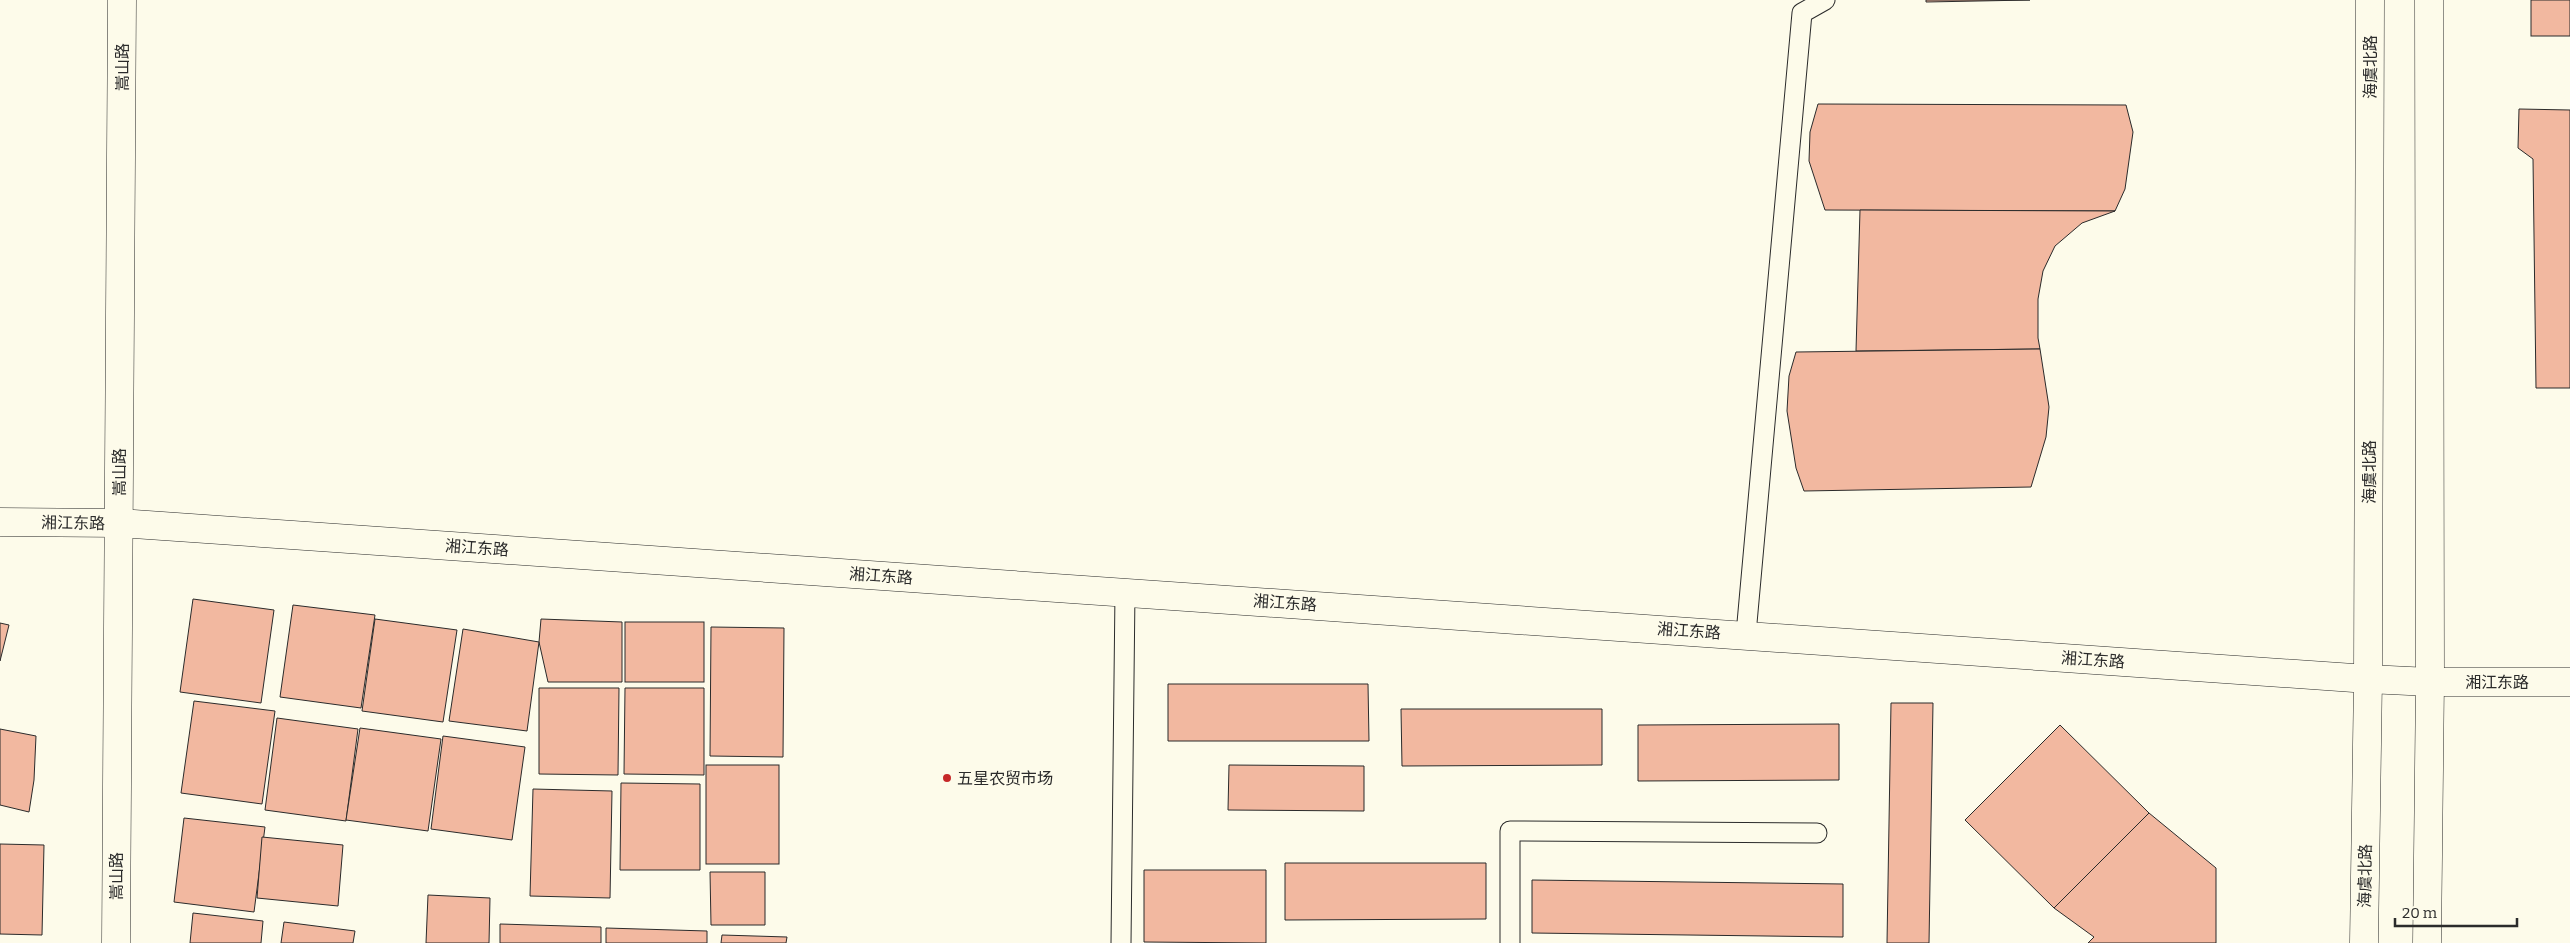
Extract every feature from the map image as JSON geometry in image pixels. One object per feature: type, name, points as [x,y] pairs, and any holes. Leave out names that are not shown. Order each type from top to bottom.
[{"type":"street","name":"嵩山路","points":[[116,943],[122,0]]},
{"type":"street","name":"海虞北路","points":[[2364,943],[2368,679],[2370,0]]},
{"type":"street","points":[[2427,943],[2430,682],[2430,0]]},
{"type":"street","name":"湘江东路","points":[[0,522],[119,523],[1746,634],[2368,679],[2430,682],[2570,682]]},
{"type":"lane","points":[[1746,634],[1802,13],[1825,0]]},
{"type":"lane","points":[[1121,943],[1125,592]]},
{"type":"lane","points":[[1510,943],[1510,831],[1817,833]]},
{"type":"building","points":[[1926,0],[2030,0],[1926,2]]},
{"type":"building","points":[[2531,0],[2570,0],[2570,36],[2531,36]]},
{"type":"building","points":[[1818,104],[2126,105],[2133,132],[2125,189],[2115,211],[1825,210],[1809,161],[1810,132]]},
{"type":"building","points":[[2519,109],[2570,110],[2570,388],[2536,388],[2533,159],[2518,148]]},
{"type":"building","points":[[1860,210],[2115,211],[2082,223],[2055,246],[2043,271],[2038,299],[2038,338],[2040,349],[1856,351]]},
{"type":"building","points":[[2040,349],[2049,407],[2046,437],[2031,487],[1804,491],[1796,468],[1787,411],[1789,376],[1796,352]]},
{"type":"building","points":[[193,599],[274,610],[261,703],[180,692]]},
{"type":"building","points":[[293,605],[375,615],[361,708],[280,697]]},
{"type":"building","points":[[375,619],[457,630],[443,722],[362,711]]},
{"type":"building","points":[[541,619],[622,622],[622,682],[548,682],[539,642]]},
{"type":"building","points":[[625,622],[704,622],[704,682],[625,682]]},
{"type":"building","points":[[0,623],[9,625],[0,661]]},
{"type":"building","points":[[711,627],[784,628],[783,757],[710,756]]},
{"type":"building","points":[[463,629],[539,642],[527,731],[449,721]]},
{"type":"building","points":[[1168,684],[1368,684],[1369,741],[1168,741]]},
{"type":"building","points":[[539,688],[619,688],[618,775],[539,774]]},
{"type":"building","points":[[625,688],[704,688],[704,775],[624,774]]},
{"type":"building","points":[[194,701],[275,711],[262,804],[181,793]]},
{"type":"building","points":[[1891,703],[1933,703],[1929,943],[1887,943]]},
{"type":"building","points":[[1401,709],[1602,709],[1602,765],[1402,766]]},
{"type":"building","points":[[277,718],[358,729],[346,821],[265,810]]},
{"type":"building","points":[[1839,724],[1839,780],[1638,781],[1638,725]]},
{"type":"building","points":[[2060,725],[2149,813],[2054,908],[1965,820]]},
{"type":"building","points":[[360,728],[441,739],[428,831],[346,820]]},
{"type":"building","points":[[0,729],[36,736],[34,780],[29,812],[0,805]]},
{"type":"building","points":[[443,736],[525,747],[512,840],[431,829]]},
{"type":"building","points":[[706,765],[779,765],[779,864],[706,864]]},
{"type":"building","points":[[1229,765],[1364,766],[1364,811],[1228,810]]},
{"type":"building","points":[[621,783],[700,784],[700,870],[620,870]]},
{"type":"building","points":[[533,789],[612,791],[610,898],[530,896]]},
{"type":"building","points":[[2149,813],[2216,868],[2216,943],[2088,943],[2094,937],[2054,908]]},
{"type":"building","points":[[184,818],[265,827],[254,912],[174,902]]},
{"type":"building","points":[[262,837],[343,845],[338,906],[257,898]]},
{"type":"building","points":[[0,844],[44,845],[42,935],[0,934]]},
{"type":"building","points":[[1285,863],[1486,863],[1486,919],[1285,920]]},
{"type":"building","points":[[1144,870],[1266,870],[1266,943],[1144,942]]},
{"type":"building","points":[[710,872],[765,872],[765,925],[711,925]]},
{"type":"building","points":[[1532,880],[1843,884],[1843,937],[1532,933]]},
{"type":"building","points":[[428,895],[490,898],[489,943],[426,943]]},
{"type":"building","points":[[193,913],[263,921],[261,943],[190,943]]},
{"type":"building","points":[[284,922],[355,931],[353,943],[281,943]]},
{"type":"building","points":[[500,924],[601,927],[601,943],[500,943]]},
{"type":"building","points":[[606,928],[707,931],[707,943],[606,943]]},
{"type":"building","points":[[722,935],[787,937],[786,943],[721,943]]},
{"type":"place","name":"五星农贸市场","points":[[947,778]]}]
